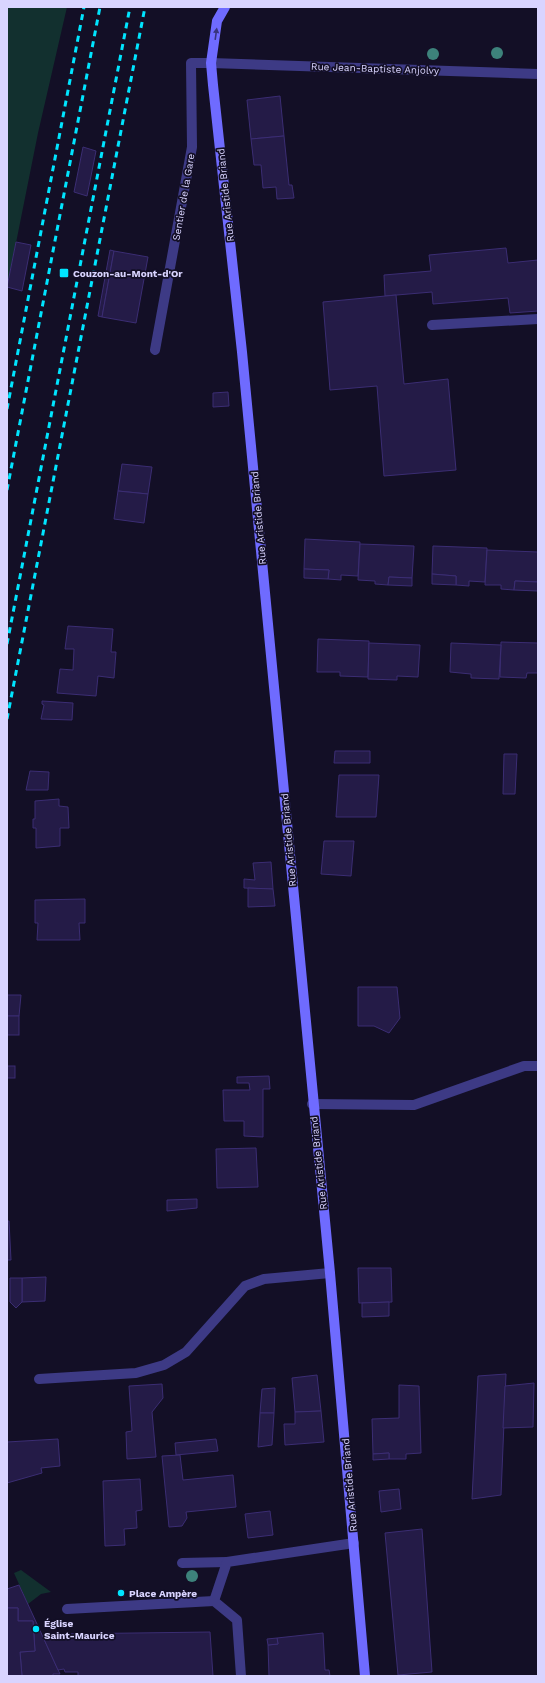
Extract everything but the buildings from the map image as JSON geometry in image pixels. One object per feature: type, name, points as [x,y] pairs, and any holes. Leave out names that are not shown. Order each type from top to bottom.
[{"type":"street","name":"Rue Aristide Briand","points":[[225,7],[217,21],[211,63],[241,333],[312,1104],[330,1273],[354,1543],[364,1676]]},
{"type":"street","name":"Sentier de la Gare","points":[[155,350],[192,147],[191,63],[211,63]]},
{"type":"street","name":"Rue Jean-Baptiste Anjolvy","points":[[211,63],[538,74]]},
{"type":"street","points":[[432,325],[538,319]]},
{"type":"street","points":[[312,1104],[414,1105],[524,1066],[538,1066]]},
{"type":"street","points":[[39,1379],[136,1373],[164,1364],[186,1352],[245,1286],[264,1279],[330,1273]]},
{"type":"street","points":[[182,1563],[227,1562],[354,1543]]},
{"type":"street","points":[[214,1601],[227,1562]]},
{"type":"street","points":[[67,1609],[214,1601],[237,1620],[241,1676]]},
{"type":"green space","points":[[7,7],[67,7],[38,133],[7,288]]},
{"type":"green space","points":[[21,1570],[51,1592],[41,1594],[28,1604],[14,1573]]},
{"type":"railway","points":[[7,409],[84,7]]},
{"type":"railway","points":[[7,490],[100,7]]},
{"type":"railway","points":[[7,644],[130,7]]},
{"type":"railway","points":[[7,719],[145,7]]},
{"type":"place","name":"Couzon-au-Mont-d'Or","points":[[64,273]]},
{"type":"place","name":"Place Ampère","points":[[121,1593]]},
{"type":"place","name":"Église Saint-Maurice","points":[[36,1629]]}]
